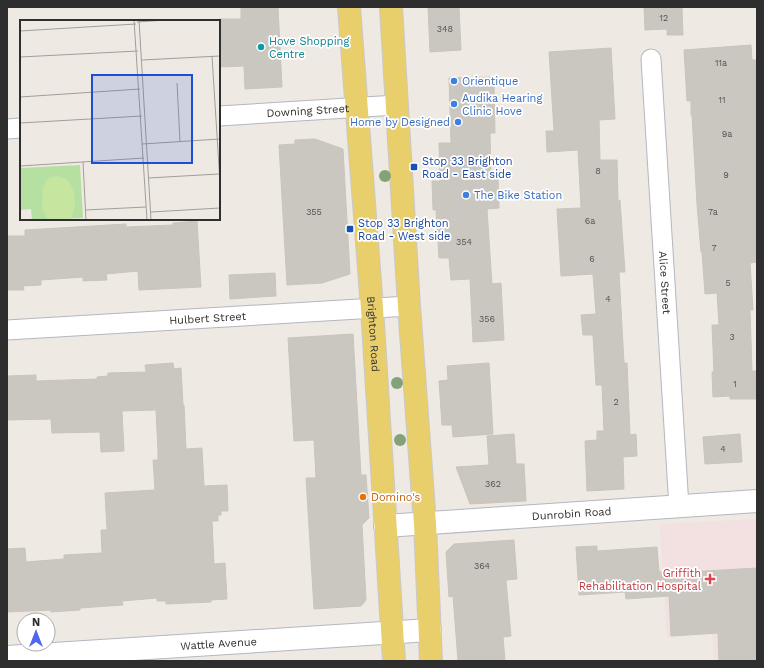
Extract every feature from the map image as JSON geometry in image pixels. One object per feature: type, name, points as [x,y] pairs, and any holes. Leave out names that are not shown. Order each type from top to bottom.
[{"type":"main road","name":"Brighton Road","points":[[350,7],[356,107],[372,308],[394,661]]},
{"type":"main road","points":[[391,7],[409,306],[425,524],[431,661]]},
{"type":"street","name":"Alice Street","points":[[651,59],[679,507]]},
{"type":"street","name":"Downing Street","points":[[220,116],[397,105]]},
{"type":"street","points":[[7,129],[20,128]]},
{"type":"street","name":"Hulbert Street","points":[[7,330],[409,306]]},
{"type":"street","name":"Dunrobin Road","points":[[385,526],[757,501]]},
{"type":"street","name":"Wattle Avenue","points":[[7,657],[430,630]]},
{"type":"shaded area","name":"Griffith Rehabilitation Hospital","points":[[757,519],[757,661],[714,661],[712,634],[667,637],[660,524]]},
{"type":"building","name":"Hove Shopping Centre","points":[[241,7],[278,7],[282,87],[245,89],[244,66],[220,67],[219,19],[241,19]]},
{"type":"building","points":[[428,7],[459,7],[461,50],[430,52]]},
{"type":"building","points":[[644,7],[682,7],[683,35],[667,35],[667,29],[645,30]]},
{"type":"building","points":[[751,45],[752,60],[757,60],[757,262],[750,263],[753,310],[750,310],[752,371],[756,371],[757,399],[730,399],[730,396],[713,397],[712,372],[714,372],[712,325],[719,325],[717,293],[705,294],[697,204],[691,101],[687,101],[684,50]]},
{"type":"building","points":[[611,48],[615,119],[599,120],[600,160],[617,160],[618,201],[620,200],[625,272],[619,272],[624,363],[627,363],[630,435],[636,434],[637,456],[623,457],[624,489],[587,491],[585,441],[597,440],[597,431],[604,431],[602,385],[596,385],[593,335],[583,335],[581,315],[596,314],[593,274],[561,276],[557,209],[581,208],[578,150],[547,152],[546,131],[554,131],[549,52]]},
{"type":"building","points":[[494,77],[495,133],[490,133],[491,179],[498,179],[499,208],[487,209],[492,284],[501,283],[504,340],[473,342],[470,279],[451,280],[449,258],[439,258],[436,210],[433,210],[432,181],[440,181],[439,143],[451,143],[449,78]]},
{"type":"building","points":[[315,139],[343,149],[350,274],[322,283],[287,285],[279,145],[295,144],[295,140]]},
{"type":"building","points":[[197,221],[201,287],[139,290],[138,271],[106,274],[107,280],[83,281],[83,277],[41,280],[41,285],[23,286],[24,290],[7,290],[7,236],[25,236],[25,230],[126,224],[126,227],[173,225],[173,223]]},
{"type":"building","points":[[275,273],[276,296],[230,299],[229,275]]},
{"type":"building","points":[[353,334],[361,475],[366,475],[369,518],[362,525],[366,600],[361,606],[314,609],[306,478],[316,478],[314,440],[294,441],[288,338]]},
{"type":"building","points":[[173,363],[174,369],[181,368],[186,449],[202,448],[204,486],[227,485],[228,511],[221,511],[221,515],[218,515],[218,521],[212,521],[214,564],[225,563],[227,599],[211,600],[211,602],[166,604],[166,601],[157,601],[157,598],[122,601],[123,605],[80,608],[80,610],[51,612],[51,610],[7,612],[7,549],[25,548],[26,562],[64,559],[64,555],[102,553],[101,530],[107,530],[105,493],[155,490],[153,460],[158,460],[156,410],[122,411],[124,451],[101,452],[100,432],[52,433],[51,419],[7,420],[8,376],[36,375],[36,381],[97,379],[97,377],[108,376],[108,373],[146,372],[145,365]]},
{"type":"building","points":[[489,363],[493,434],[453,437],[452,425],[442,425],[439,381],[448,380],[447,366]]},
{"type":"building","points":[[514,434],[516,464],[524,464],[526,501],[470,504],[456,467],[489,465],[487,436]]},
{"type":"building","points":[[740,434],[742,462],[705,464],[703,437]]},
{"type":"building","points":[[514,540],[517,579],[506,580],[511,636],[503,637],[505,661],[458,661],[453,596],[449,597],[446,552],[454,544]]},
{"type":"building","points":[[597,546],[597,551],[657,547],[659,572],[757,568],[757,661],[719,661],[718,633],[671,636],[669,596],[626,599],[625,592],[579,595],[576,547]]},
{"type":"place","name":"Hove Shopping Centre","points":[[261,47]]},
{"type":"place","name":"Orientique","points":[[454,81]]},
{"type":"place","name":"Audika Hearing Clinic Hove","points":[[454,104]]},
{"type":"place","name":"Home by Designed","points":[[458,122]]},
{"type":"place","name":"Stop 33 Brighton Road - East side","points":[[414,167]]},
{"type":"place","name":"The Bike Station","points":[[466,195]]},
{"type":"place","name":"Stop 33 Brighton Road - West side","points":[[350,229]]},
{"type":"place","name":"Domino's","points":[[363,497]]},
{"type":"place","name":"Griffith Rehabilitation Hospital","points":[[710,579]]}]
